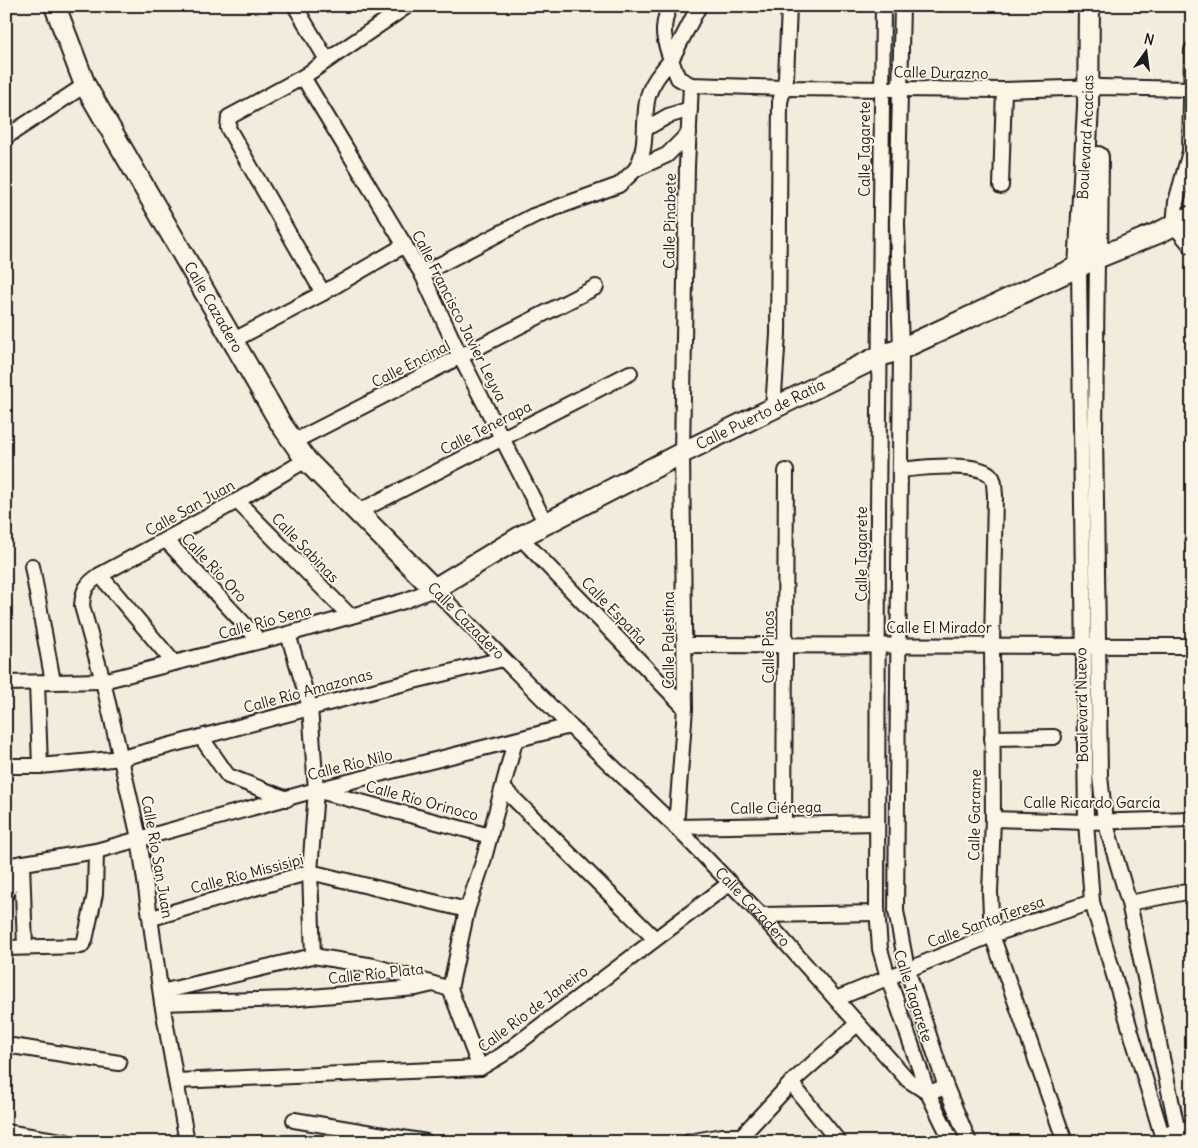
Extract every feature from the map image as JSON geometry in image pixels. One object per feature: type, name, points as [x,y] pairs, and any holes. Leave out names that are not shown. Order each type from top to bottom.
[{"type":"street","name":"Calle Cazadero","points":[[55,6],[85,85],[232,341],[293,442],[306,460],[570,726],[676,827],[761,915],[908,1080],[928,1093]]},
{"type":"street","points":[[295,6],[327,60]]},
{"type":"street","points":[[324,293],[227,123],[228,117],[303,76],[406,6]]},
{"type":"street","points":[[669,6],[662,26],[662,35],[678,78],[691,85]]},
{"type":"street","points":[[636,169],[644,151],[648,95],[654,82],[671,60],[699,6]]},
{"type":"street","points":[[773,409],[778,334],[780,102],[786,78],[789,6]]},
{"type":"street","name":"Calle Tagarete","points":[[884,6],[877,913],[880,949],[928,1093]]},
{"type":"street","name":"Calle Tagarete","points":[[902,6],[897,224],[901,349],[896,911],[908,969],[946,1087]]},
{"type":"street","name":"Boulevard Acacias","points":[[1089,6],[1094,87],[1097,258]]},
{"type":"street","name":"Boulevard Acacias","points":[[1079,268],[1100,6]]},
{"type":"street","points":[[1192,50],[1189,89],[1190,152],[1176,202],[1174,225],[1192,247]]},
{"type":"street","name":"Calle Francisco Javier Leyva","points":[[303,76],[422,274],[460,356],[546,524]]},
{"type":"street","points":[[6,137],[85,85]]},
{"type":"street","name":"Calle Durazno","points":[[691,85],[783,88],[1004,90],[1094,87],[1189,89]]},
{"type":"street","name":"Calle Pinabete","points":[[682,453],[691,85]]},
{"type":"street","points":[[1001,186],[1004,90]]},
{"type":"street","points":[[645,129],[668,116],[690,109]]},
{"type":"street","points":[[422,274],[533,216],[619,185],[636,169],[667,155],[689,133]]},
{"type":"street","name":"Calle Puerto de Ratia","points":[[434,589],[520,537],[682,453],[880,356],[901,349],[1192,216]]},
{"type":"street","points":[[881,223],[897,224]]},
{"type":"street","points":[[232,341],[324,293],[405,246]]},
{"type":"street","name":"Boulevard Nuevo","points":[[1097,258],[1094,433],[1100,776],[1105,821],[1129,903],[1178,1136]]},
{"type":"street","name":"Boulevard Nuevo","points":[[1079,268],[1082,645],[1086,822],[1092,902],[1163,1139]]},
{"type":"street","name":"Calle Encinal","points":[[293,442],[596,287]]},
{"type":"street","name":"Calle Tenerapa","points":[[358,512],[630,373]]},
{"type":"street","name":"Calle Palestina","points":[[676,827],[685,708],[686,644],[682,453]]},
{"type":"street","name":"Calle San Juan","points":[[94,579],[237,501],[306,460]]},
{"type":"street","name":"Calle Garame","points":[[900,470],[927,466],[953,467],[974,469],[991,476],[995,495],[992,644],[993,819],[990,892],[992,935],[1065,1142]]},
{"type":"street","name":"Calle Pinos","points":[[784,824],[786,471]]},
{"type":"street","name":"Calle Sabinas","points":[[237,501],[350,616]]},
{"type":"street","name":"Calle España","points":[[520,537],[685,708]]},
{"type":"street","name":"Calle Río Oro","points":[[166,540],[260,641]]},
{"type":"street","points":[[32,566],[53,682]]},
{"type":"street","points":[[94,579],[174,663]]},
{"type":"street","name":"Calle Río San Juan","points":[[94,579],[84,589],[82,606],[103,681],[140,838],[162,998],[187,1142]]},
{"type":"street","name":"Calle Río Sena","points":[[6,683],[103,681],[288,634],[404,601],[434,589]]},
{"type":"street","points":[[288,634],[310,707],[316,790],[310,872],[313,956]]},
{"type":"street","name":"Calle El Mirador","points":[[686,644],[1192,646]]},
{"type":"street","name":"Calle Río Amazonas","points":[[6,766],[40,766],[122,758],[310,707],[503,659]]},
{"type":"street","points":[[37,683],[40,766]]},
{"type":"street","name":"Calle Río Nilo","points":[[6,866],[96,851],[316,790],[570,726]]},
{"type":"street","points":[[992,738],[1054,736]]},
{"type":"street","points":[[201,737],[228,776],[287,799]]},
{"type":"street","points":[[480,1068],[450,989],[467,910],[490,836],[515,741]]},
{"type":"street","points":[[503,788],[654,938]]},
{"type":"street","name":"Calle Río Orinoco","points":[[316,790],[490,836]]},
{"type":"street","name":"Calle Ricardo García","points":[[993,819],[1086,822],[1192,819]]},
{"type":"street","name":"Calle Ciénega","points":[[676,827],[878,823]]},
{"type":"street","points":[[6,948],[81,946],[85,940],[95,894],[96,851]]},
{"type":"street","points":[[22,863],[25,947]]},
{"type":"street","points":[[6,894],[22,863]]},
{"type":"street","name":"Calle Río Missisipi","points":[[152,918],[310,872],[467,910]]},
{"type":"street","name":"Calle Río de Janeiro","points":[[176,1081],[480,1068],[502,1054],[654,938],[730,883]]},
{"type":"street","points":[[1129,903],[1192,891]]},
{"type":"street","name":"Calle Santa Teresa","points":[[836,999],[992,935],[1092,902]]},
{"type":"street","points":[[761,915],[877,913]]},
{"type":"street","name":"Calle Río Plata","points":[[162,998],[313,956],[374,966],[434,983]]},
{"type":"street","points":[[434,983],[450,989]]},
{"type":"street","name":"Calle Río Plata","points":[[162,998],[288,999],[416,988],[434,983]]},
{"type":"street","points":[[689,1142],[722,1136],[740,1140],[791,1083],[857,1024]]},
{"type":"street","points":[[6,1045],[119,1063]]},
{"type":"street","points":[[791,1083],[839,1142]]},
{"type":"street","points":[[952,1142],[928,1093],[946,1087],[969,1142]]},
{"type":"street","points":[[294,1120],[426,1142]]},
{"type":"street","points":[[1163,1139],[1178,1136],[1192,1127]]},
{"type":"street","points":[[6,1132],[67,1142]]}]
